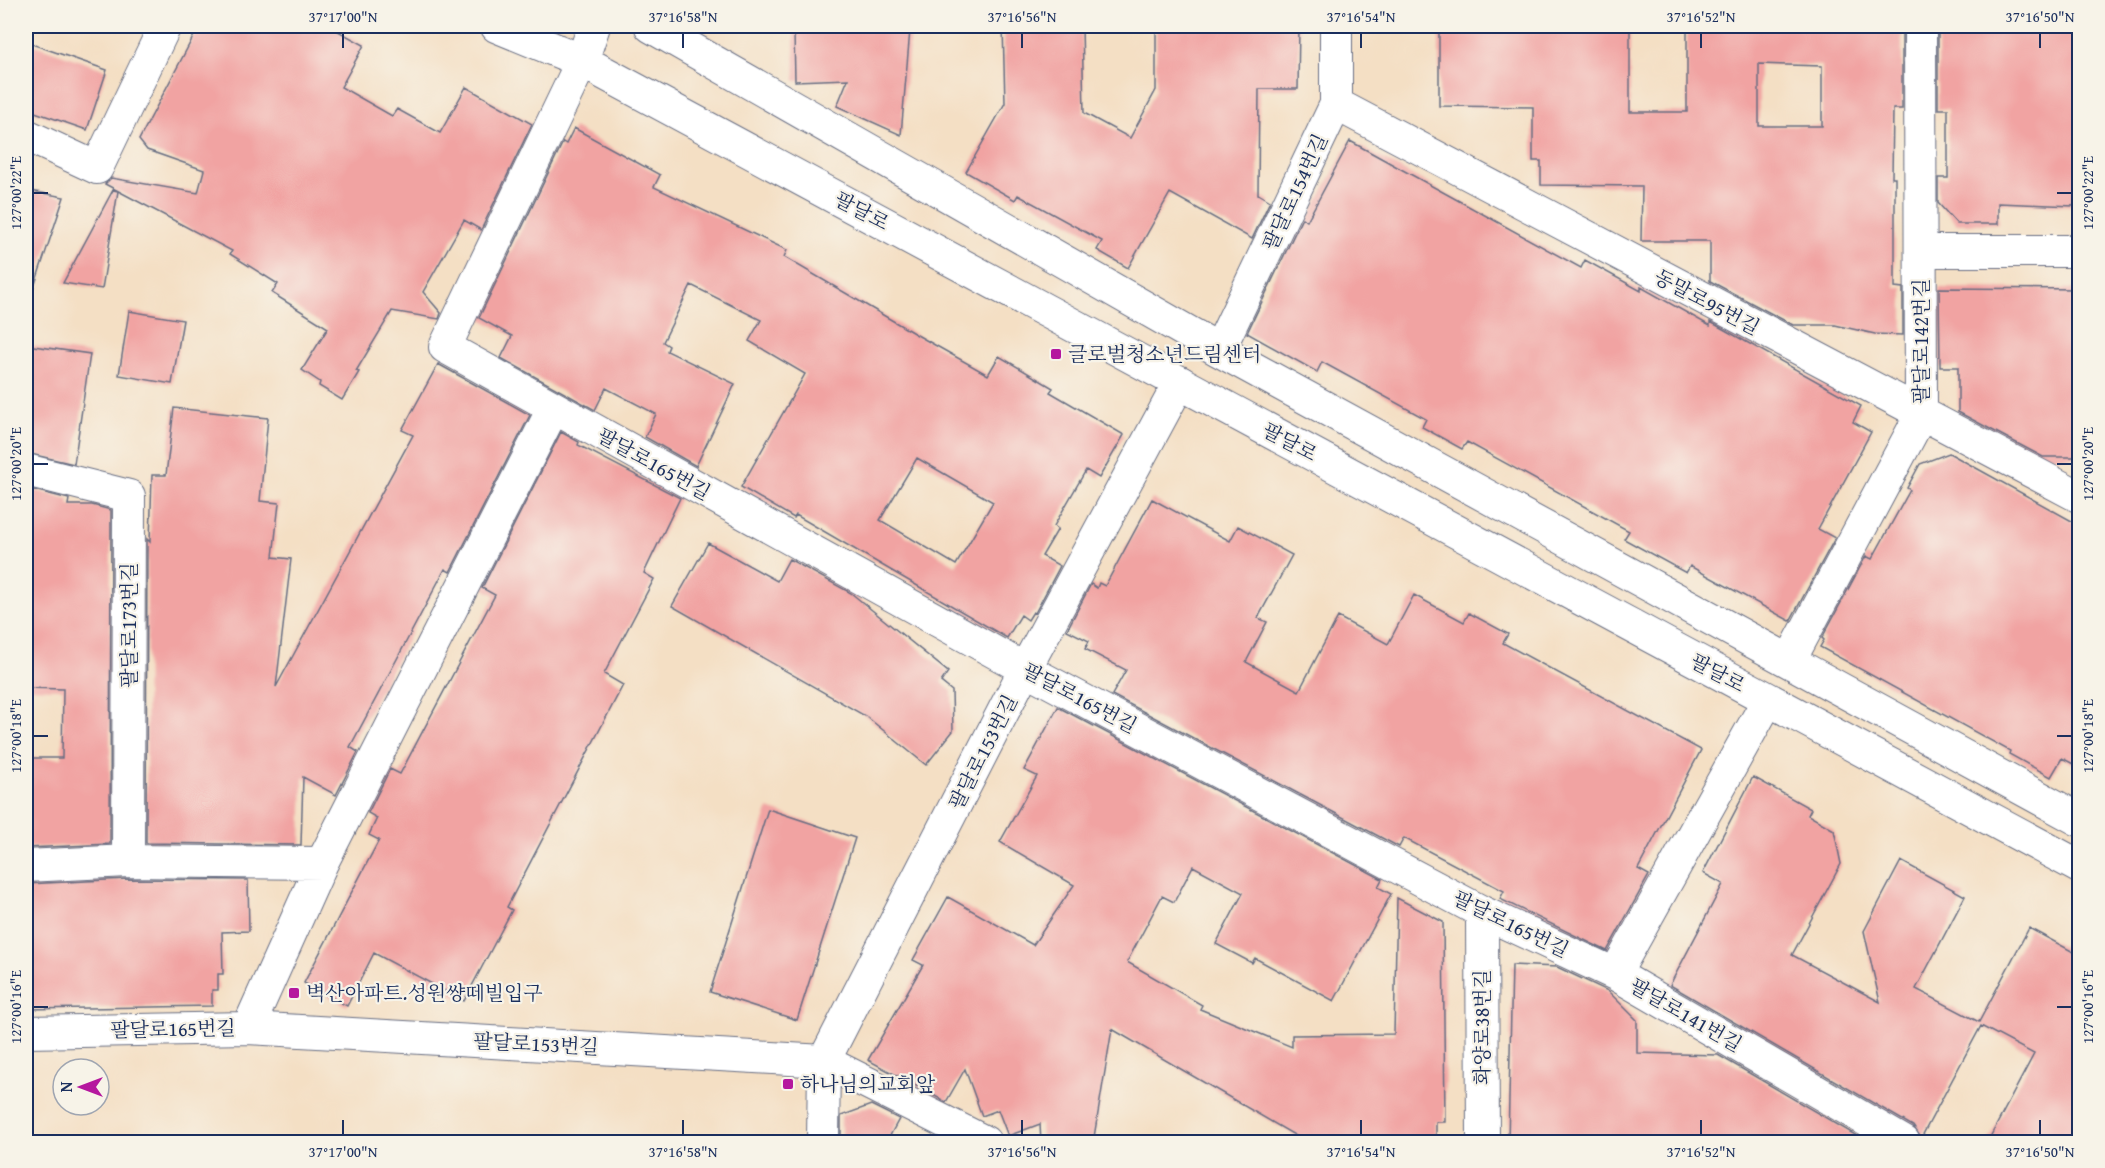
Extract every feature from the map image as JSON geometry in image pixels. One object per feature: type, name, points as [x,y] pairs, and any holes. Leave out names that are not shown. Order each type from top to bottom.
[{"type":"main road","name":"팔달로","points":[[497,26],[582,61],[2079,867]]},
{"type":"main road","points":[[651,26],[1219,350],[1790,660],[2079,820]]},
{"type":"street","points":[[26,135],[98,168],[165,26]]},
{"type":"street","name":"팔달로165번길","points":[[594,26],[582,61],[445,347],[1025,669],[1482,912],[1615,974]]},
{"type":"street","name":"팔달로154번길","points":[[1219,350],[1336,104],[1336,26]]},
{"type":"street","name":"팔달로142번길","points":[[1790,660],[1921,415],[1920,26]]},
{"type":"street","name":"동말로95번길","points":[[1336,104],[2079,497]]},
{"type":"street","points":[[1922,251],[2079,251]]},
{"type":"street","name":"팔달로153번길","points":[[822,1143],[824,1061],[1025,669],[1180,382]]},
{"type":"street","name":"팔달로165번길","points":[[26,1032],[248,1028],[322,863],[553,409]]},
{"type":"street","name":"팔달로173번길","points":[[26,470],[129,496],[128,861]]},
{"type":"street","name":"팔달로141번길","points":[[1768,700],[1615,974],[1904,1143]]},
{"type":"street","points":[[26,866],[128,861],[322,863]]},
{"type":"street","name":"화양로38번길","points":[[1482,912],[1482,1143]]},
{"type":"street","name":"팔달로153번길","points":[[248,1028],[824,1061],[985,1143]]},
{"type":"building","points":[[199,26],[329,26],[364,45],[341,87],[392,116],[397,109],[440,133],[466,87],[532,124],[481,230],[464,220],[423,292],[441,313],[439,319],[392,311],[356,371],[359,372],[342,400],[319,386],[320,382],[302,370],[328,328],[272,293],[278,284],[230,254],[232,251],[105,184],[111,178],[198,193],[204,170],[147,150],[139,140]]},
{"type":"building","points":[[856,26],[910,30],[901,135],[837,106],[848,79],[795,81],[794,31],[856,29]]},
{"type":"building","points":[[1003,26],[1082,26],[1084,113],[1130,138],[1156,90],[1156,26],[1299,26],[1298,89],[1259,89],[1258,194],[1270,201],[1252,239],[1170,193],[1128,268],[1097,250],[1102,241],[1018,195],[1015,200],[966,172],[1005,103]]},
{"type":"building","points":[[1439,26],[1630,26],[1630,112],[1687,112],[1687,26],[1902,26],[1902,109],[1893,109],[1892,178],[1895,178],[1895,287],[1903,288],[1903,335],[1875,334],[1835,325],[1793,325],[1710,281],[1710,241],[1641,241],[1642,186],[1541,185],[1541,161],[1533,161],[1533,107],[1439,106]],"holes":[[[1759,64],[1822,66],[1822,126],[1759,126]]]},
{"type":"building","points":[[1938,26],[2077,26],[2079,187],[2075,187],[2074,206],[1998,203],[1998,224],[1957,224],[1938,203],[1938,178],[1948,178],[1948,109],[1938,109]]},
{"type":"building","points":[[26,42],[107,70],[87,130],[26,109]]},
{"type":"building","points":[[574,128],[660,175],[654,187],[787,250],[784,257],[988,375],[999,356],[1053,388],[1050,392],[1124,435],[1099,478],[1086,470],[1054,526],[1058,529],[1042,556],[1060,566],[1035,613],[1033,612],[1028,620],[1021,615],[1007,638],[796,515],[794,518],[741,487],[805,374],[749,341],[761,320],[691,285],[663,342],[669,346],[667,351],[735,384],[696,466],[645,437],[656,414],[606,388],[595,410],[501,358],[512,336],[479,318],[563,142],[566,144]],"holes":[[[917,458],[993,502],[956,565],[880,520]]]},
{"type":"building","points":[[1350,141],[1581,268],[1585,260],[1641,291],[1641,287],[1710,326],[1710,322],[1716,325],[1861,406],[1853,422],[1871,432],[1818,529],[1835,538],[1790,621],[1690,566],[1686,573],[1624,539],[1629,531],[1467,442],[1462,449],[1422,427],[1426,419],[1322,362],[1317,372],[1247,333],[1302,218],[1307,221]]},
{"type":"building","points":[[26,190],[64,197],[31,296],[26,296]]},
{"type":"building","points":[[113,190],[118,191],[102,289],[63,283]]},
{"type":"building","points":[[1939,288],[2079,289],[2079,457],[2043,457],[1958,412],[1958,367],[1940,367]]},
{"type":"building","points":[[129,311],[183,320],[172,384],[119,375]]},
{"type":"building","points":[[26,345],[90,354],[74,464],[26,453],[31,393],[26,393]]},
{"type":"building","points":[[438,364],[530,415],[450,572],[445,569],[350,747],[358,752],[336,795],[303,777],[301,845],[146,843],[147,539],[150,542],[152,475],[166,475],[174,408],[268,418],[260,501],[279,503],[273,557],[291,559],[276,687],[413,435],[402,430]]},
{"type":"building","points":[[561,432],[579,442],[578,445],[680,498],[644,573],[654,579],[604,674],[623,685],[507,907],[512,910],[464,1001],[374,953],[347,1006],[304,983],[379,840],[369,835],[377,818],[368,813],[390,769],[400,774],[495,595],[482,588]]},
{"type":"building","points":[[1949,453],[2079,525],[2079,767],[2062,758],[2051,777],[2009,754],[2010,751],[1820,647],[1824,640],[1822,638],[1866,556],[1872,559],[1910,490],[1907,488],[1920,464]]},
{"type":"building","points":[[26,488],[69,499],[68,505],[92,505],[111,510],[110,844],[26,848],[26,758],[62,758],[63,689],[26,688]]},
{"type":"building","points":[[1152,499],[1230,541],[1238,526],[1292,555],[1258,618],[1267,622],[1246,662],[1299,691],[1338,617],[1388,644],[1414,595],[1464,622],[1469,613],[1508,634],[1503,643],[1701,750],[1638,869],[1649,875],[1607,951],[1500,899],[1504,891],[1404,838],[1399,847],[1112,695],[1126,670],[1085,649],[1089,641],[1067,630],[1091,584],[1097,588],[1099,583],[1105,586]]},
{"type":"building","points":[[708,543],[777,581],[789,559],[851,593],[948,672],[941,682],[952,691],[953,731],[926,765],[867,717],[672,606]]},
{"type":"building","points":[[1058,707],[1382,879],[1378,887],[1391,894],[1334,1001],[1255,958],[1252,963],[1216,944],[1243,893],[1193,866],[1174,902],[1162,896],[1127,962],[1202,1005],[1200,1009],[1292,1047],[1292,1035],[1394,1034],[1397,898],[1443,922],[1445,1122],[1436,1122],[1436,1143],[1308,1143],[1112,1029],[1093,1143],[1041,1143],[1040,1124],[1008,1136],[998,1110],[982,1116],[965,1069],[946,1102],[868,1060],[923,965],[913,960],[948,897],[1033,945],[1074,885],[1000,842],[1037,776],[1024,770]]},
{"type":"building","points":[[1753,777],[1811,809],[1808,815],[1834,830],[1841,864],[1792,955],[1880,1002],[1864,931],[1901,861],[1965,896],[1916,989],[1979,1022],[2029,928],[2079,955],[2079,1143],[1987,1143],[2034,1054],[1981,1026],[1921,1138],[1913,1126],[1670,985],[1723,884],[1703,873]]},
{"type":"building","points":[[768,809],[855,838],[797,1020],[710,992]]},
{"type":"building","points":[[128,879],[248,880],[249,931],[222,932],[223,974],[218,974],[218,990],[212,990],[212,1006],[26,1009],[26,884]]},
{"type":"building","points":[[1512,965],[1557,967],[1608,991],[1637,1020],[1637,1053],[1718,1055],[1869,1143],[1508,1143]]},
{"type":"building","points":[[871,1105],[899,1119],[886,1143],[841,1143],[841,1116]]},
{"type":"place","name":"글로벌청소년드림센터","points":[[1056,354]]},
{"type":"place","name":"벽산아파트.성원썅떼빌입구","points":[[294,993]]},
{"type":"place","name":"하나님의교회앞","points":[[788,1084]]}]
